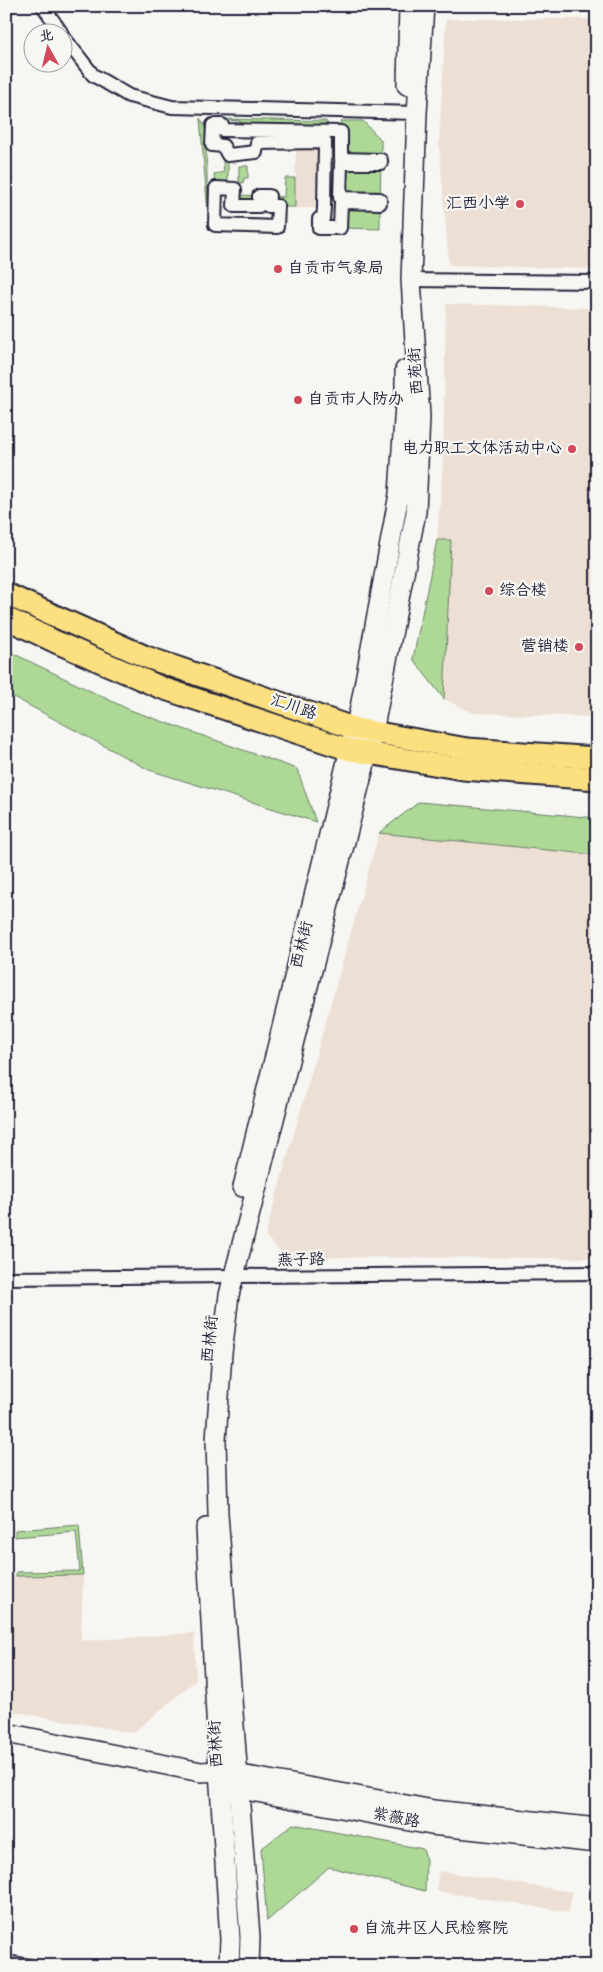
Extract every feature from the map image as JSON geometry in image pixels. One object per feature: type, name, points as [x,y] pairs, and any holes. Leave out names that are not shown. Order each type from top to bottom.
[{"type":"main road","points":[[362,741],[399,494],[405,405],[411,113],[409,6]]},
{"type":"main road","name":"西苑街","points":[[362,741],[416,512],[420,416],[411,280],[411,113],[424,6]]},
{"type":"main road","name":"汇川路","points":[[6,594],[146,658],[362,741],[597,758]]},
{"type":"main road","name":"汇川路","points":[[6,618],[162,688],[464,768],[597,780]]},
{"type":"main road","name":"西林街","points":[[229,1966],[230,1930],[203,1442],[209,1355],[362,741]]},
{"type":"main road","name":"紫薇路","points":[[6,1733],[222,1778],[431,1825],[597,1844]]},
{"type":"main road","name":"西林街","points":[[222,1778],[246,1892],[250,1966]]},
{"type":"main road","name":"紫薇路","points":[[222,1778],[434,1810],[597,1828]]},
{"type":"street","points":[[43,6],[54,22]]},
{"type":"street","points":[[72,47],[93,75],[129,96],[172,107],[411,113]]},
{"type":"street","points":[[213,125],[222,125],[222,130],[341,132],[341,159],[381,160],[381,163],[341,163],[340,198],[380,199],[380,203],[341,202],[340,228],[319,228],[320,219],[323,219],[324,208],[325,142],[257,142],[256,152],[239,152],[239,155],[228,155],[223,146],[212,145],[213,125]]},
{"type":"street","points":[[216,188],[235,189],[234,206],[259,206],[259,196],[269,196],[268,206],[278,206],[277,227],[215,225],[216,188]]},
{"type":"street","points":[[411,280],[597,282]]},
{"type":"street","name":"燕子路","points":[[6,1278],[597,1274]]},
{"type":"street","points":[[6,1962],[30,1966]]},
{"type":"shaded area","name":"汇西小学","points":[[446,19],[597,19],[597,269],[449,265],[439,143]]},
{"type":"shaded area","points":[[296,143],[324,143],[323,208],[295,208]]},
{"type":"shaded area","points":[[446,304],[597,308],[597,717],[474,713],[444,699],[413,659],[437,540],[443,462]]},
{"type":"shaded area","points":[[379,833],[597,855],[597,1258],[285,1257],[265,1236]]},
{"type":"shaded area","points":[[83,1575],[81,1641],[194,1633],[196,1680],[133,1733],[6,1710],[6,1576]]},
{"type":"shaded area","points":[[439,1871],[572,1892],[569,1912],[436,1891]]},
{"type":"green space","points":[[200,118],[205,126],[209,225]]},
{"type":"green space","points":[[216,119],[326,121],[330,127],[241,131],[240,121]]},
{"type":"green space","points":[[342,121],[363,121],[381,140],[381,160],[341,159],[338,126]]},
{"type":"green space","points":[[222,150],[228,155],[228,188],[239,188],[239,166],[248,166],[248,178],[244,178],[243,183],[240,183],[240,195],[259,196],[259,206],[234,206],[235,189],[215,188],[214,174],[224,172]]},
{"type":"green space","points":[[341,163],[381,163],[380,199],[340,198]]},
{"type":"green space","points":[[285,178],[295,178],[295,207],[278,207],[269,196],[284,197]]},
{"type":"green space","points":[[341,202],[380,203],[380,229],[340,228]]},
{"type":"green space","points":[[437,540],[451,540],[444,699],[413,659]]},
{"type":"green space","points":[[6,650],[130,710],[297,769],[316,822],[149,770],[6,693]]},
{"type":"green space","points":[[419,802],[597,818],[597,855],[379,833]]},
{"type":"green space","points":[[79,1525],[83,1575],[16,1576],[16,1572],[80,1571],[76,1532],[15,1537],[15,1530]]},
{"type":"green space","points":[[293,1824],[423,1849],[426,1860],[425,1891],[329,1867],[267,1921],[261,1849]]},
{"type":"place","name":"汇西小学","points":[[520,204]]},
{"type":"place","name":"自贡市气象局","points":[[278,269]]},
{"type":"place","name":"自贡市人防办","points":[[298,400]]},
{"type":"place","name":"电力职工文体活动中心","points":[[572,449]]},
{"type":"place","name":"综合楼","points":[[489,591]]},
{"type":"place","name":"营销楼","points":[[579,647]]},
{"type":"place","name":"自流井区人民检察院","points":[[354,1929]]}]
